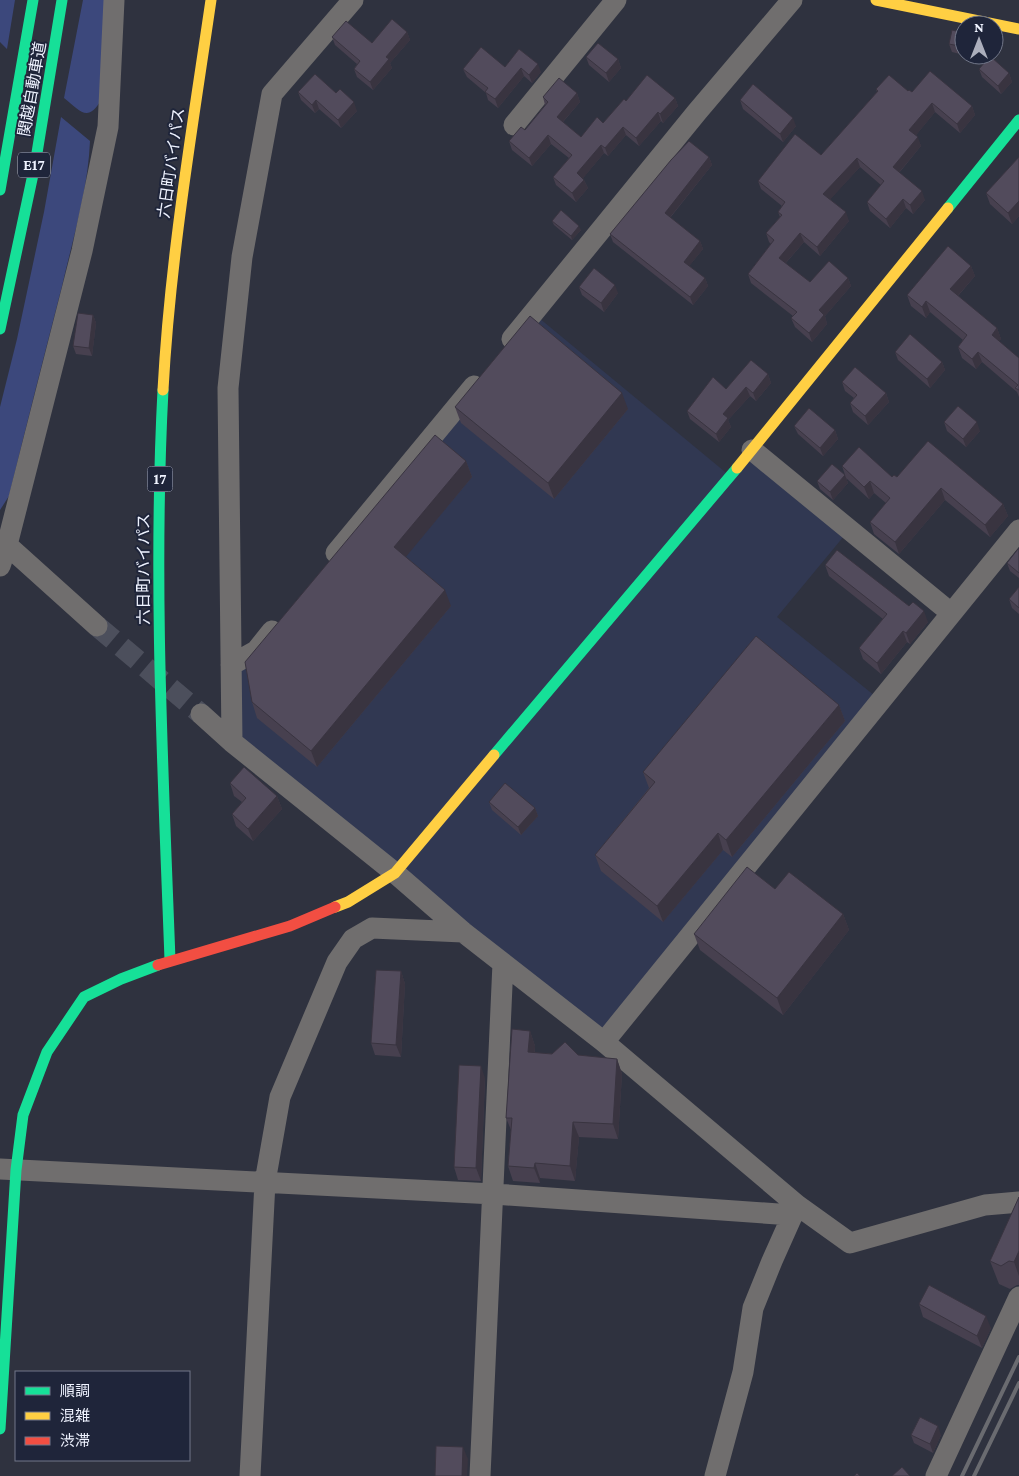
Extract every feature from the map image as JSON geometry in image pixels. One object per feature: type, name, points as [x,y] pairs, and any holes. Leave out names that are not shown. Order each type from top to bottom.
[{"type":"main road","name":"関越自動車道","points":[[0,190],[33,0]]},
{"type":"main road","name":"関越自動車道","points":[[0,329],[35,161],[62,0]]},
{"type":"main road","name":"六日町バイパス","points":[[170,960],[160,680],[158,564],[164,377],[171,286],[183,188],[211,0]]},
{"type":"main road","points":[[876,0],[1019,29]]},
{"type":"main road","points":[[0,1429],[8,1169],[23,1115],[46,1052],[84,997],[121,979],[170,960],[290,926],[348,902],[394,873],[752,450],[1019,120]]},
{"type":"street","points":[[0,566],[82,251],[108,127],[114,0]]},
{"type":"street","points":[[232,742],[228,388],[242,258],[272,94],[353,0]]},
{"type":"street","points":[[514,125],[616,0]]},
{"type":"street","points":[[324,567],[792,0]]},
{"type":"street","points":[[752,450],[951,613]]},
{"type":"street","points":[[604,1042],[1019,530]]},
{"type":"street","points":[[7,545],[97,626]]},
{"type":"street","points":[[231,665],[256,651],[287,613]]},
{"type":"street","points":[[201,714],[232,742],[394,873],[463,932],[604,1042],[794,1210],[850,1243],[985,1206],[1019,1202]]},
{"type":"street","points":[[250,1476],[265,1182],[280,1097],[337,962],[353,939],[372,928],[463,932]]},
{"type":"street","points":[[480,1476],[503,963]]},
{"type":"street","points":[[8,1169],[794,1210]]},
{"type":"street","points":[[714,1476],[742,1372],[753,1308],[794,1210]]},
{"type":"street","points":[[936,1476],[1019,1298]]},
{"type":"shaded area","points":[[0,0],[15,0],[7,49],[0,42]]},
{"type":"shaded area","points":[[83,0],[112,0],[101,100],[88,113],[79,110],[64,98]]},
{"type":"shaded area","points":[[61,117],[90,141],[89,159],[75,232],[9,496],[0,510],[0,407],[17,339],[44,212]]},
{"type":"shaded area","points":[[533,313],[730,476],[752,450],[849,530],[777,617],[880,700],[604,1042],[232,742],[231,665],[256,651]]},
{"type":"building","points":[[392,19],[407,32],[386,57],[389,59],[370,82],[354,69],[360,61],[332,37],[346,21],[372,43]]},
{"type":"building","points":[[952,30],[954,30],[954,45],[949,44]]},
{"type":"building","points":[[598,43],[618,59],[606,73],[586,57]]},
{"type":"building","points":[[481,47],[505,67],[519,49],[538,64],[529,75],[521,68],[495,99],[485,92],[488,88],[463,69]]},
{"type":"building","points":[[982,65],[1000,65],[1009,73],[998,86],[979,69]]},
{"type":"building","points":[[930,71],[972,106],[957,124],[932,103],[909,130],[918,137],[893,167],[922,191],[910,205],[903,199],[886,219],[867,202],[884,181],[857,158],[823,194],[846,212],[817,247],[800,233],[779,258],[810,282],[829,261],[848,278],[819,310],[824,315],[809,333],[791,318],[797,312],[748,274],[774,240],[766,233],[782,215],[778,212],[785,202],[758,181],[795,134],[821,155],[878,91],[876,89],[889,75],[908,91],[912,92]]},
{"type":"building","points":[[315,74],[336,93],[340,89],[354,102],[338,120],[316,100],[312,105],[298,92]]},
{"type":"building","points":[[647,75],[675,98],[660,114],[658,112],[636,138],[623,127],[605,148],[601,145],[577,173],[584,180],[572,193],[553,177],[572,155],[548,135],[529,158],[509,141],[521,127],[525,130],[548,102],[543,97],[559,78],[577,93],[557,117],[581,137],[597,117],[603,123],[624,99],[626,101]]},
{"type":"building","points":[[753,84],[793,118],[780,134],[740,100]]},
{"type":"building","points":[[689,141],[709,157],[665,213],[700,241],[684,262],[705,278],[690,297],[610,234]]},
{"type":"building","points":[[1019,157],[1019,201],[1008,213],[986,193]]},
{"type":"building","points":[[561,210],[579,226],[571,236],[552,221]]},
{"type":"building","points":[[948,246],[971,266],[950,289],[997,328],[992,335],[1019,358],[1019,390],[1015,388],[1018,385],[978,352],[972,359],[958,347],[967,335],[926,301],[922,307],[907,295]]},
{"type":"building","points":[[594,268],[615,285],[601,303],[579,287]]},
{"type":"building","points":[[78,313],[93,315],[89,348],[73,346]]},
{"type":"building","points":[[530,316],[622,393],[548,483],[455,407]]},
{"type":"building","points":[[910,334],[942,362],[927,379],[895,352]]},
{"type":"building","points":[[751,360],[768,374],[753,393],[746,387],[723,414],[728,418],[716,434],[687,411],[713,377],[726,389]]},
{"type":"building","points":[[855,367],[886,393],[865,416],[850,403],[857,395],[842,382]]},
{"type":"building","points":[[958,406],[977,422],[963,439],[944,422]]},
{"type":"building","points":[[809,408],[835,430],[820,448],[794,426]]},
{"type":"building","points":[[435,435],[466,461],[394,547],[445,590],[311,751],[252,702],[245,662]]},
{"type":"building","points":[[928,441],[1003,504],[985,525],[941,488],[895,542],[870,522],[890,498],[870,481],[864,487],[842,466],[859,447],[892,477],[894,475],[897,477]]},
{"type":"building","points":[[832,464],[845,475],[830,492],[817,481]]},
{"type":"building","points":[[1019,549],[1019,573],[1007,563]]},
{"type":"building","points":[[837,550],[909,606],[913,602],[924,611],[906,633],[903,631],[877,663],[859,648],[887,614],[825,565]]},
{"type":"building","points":[[1019,587],[1019,608],[1009,599]]},
{"type":"building","points":[[756,636],[839,705],[726,840],[718,833],[657,906],[595,855],[655,782],[643,772]]},
{"type":"building","points":[[244,767],[277,796],[248,829],[232,814],[246,798],[230,783]]},
{"type":"building","points":[[505,783],[535,808],[518,827],[489,802]]},
{"type":"building","points":[[747,867],[775,889],[789,872],[843,914],[777,998],[694,934]]},
{"type":"building","points":[[376,970],[401,971],[396,1045],[371,1043]]},
{"type":"building","points":[[512,1029],[530,1031],[528,1052],[552,1054],[565,1042],[578,1055],[617,1059],[613,1124],[573,1122],[570,1166],[535,1163],[534,1168],[508,1166],[512,1118],[506,1118]]},
{"type":"building","points":[[459,1065],[481,1066],[476,1168],[454,1167]]},
{"type":"building","points":[[1019,1197],[1019,1251],[1014,1262],[1009,1261],[1001,1266],[990,1261]]},
{"type":"building","points":[[929,1285],[986,1316],[977,1336],[919,1304]]},
{"type":"building","points":[[920,1417],[938,1426],[930,1444],[911,1435]]},
{"type":"building","points":[[436,1446],[463,1447],[462,1476],[435,1476]]},
{"type":"building","points":[[902,1467],[910,1476],[892,1476]]},
{"type":"tunnel","points":[[97,626],[201,714]]},
{"type":"railway","points":[[962,1476],[1019,1357]]},
{"type":"railway","points":[[974,1476],[1019,1383]]},
{"type":"traffic: fast","points":[[0,190],[33,0]]},
{"type":"traffic: fast","points":[[0,329],[35,165],[62,0]]},
{"type":"traffic: fast","points":[[948,208],[1019,120]]},
{"type":"traffic: fast","points":[[163,390],[160,461],[159,604],[170,960]]},
{"type":"traffic: fast","points":[[494,755],[737,468]]},
{"type":"traffic: fast","points":[[0,1429],[16,1170],[23,1115],[47,1052],[84,997],[121,979],[158,965]]},
{"type":"traffic: slow","points":[[163,390],[176,243],[211,0]]},
{"type":"traffic: slow","points":[[876,0],[1019,29]]},
{"type":"traffic: slow","points":[[737,468],[948,208]]},
{"type":"traffic: slow","points":[[335,907],[348,902],[395,873],[494,755]]},
{"type":"traffic: jam","points":[[158,965],[290,926],[335,907]]}]
